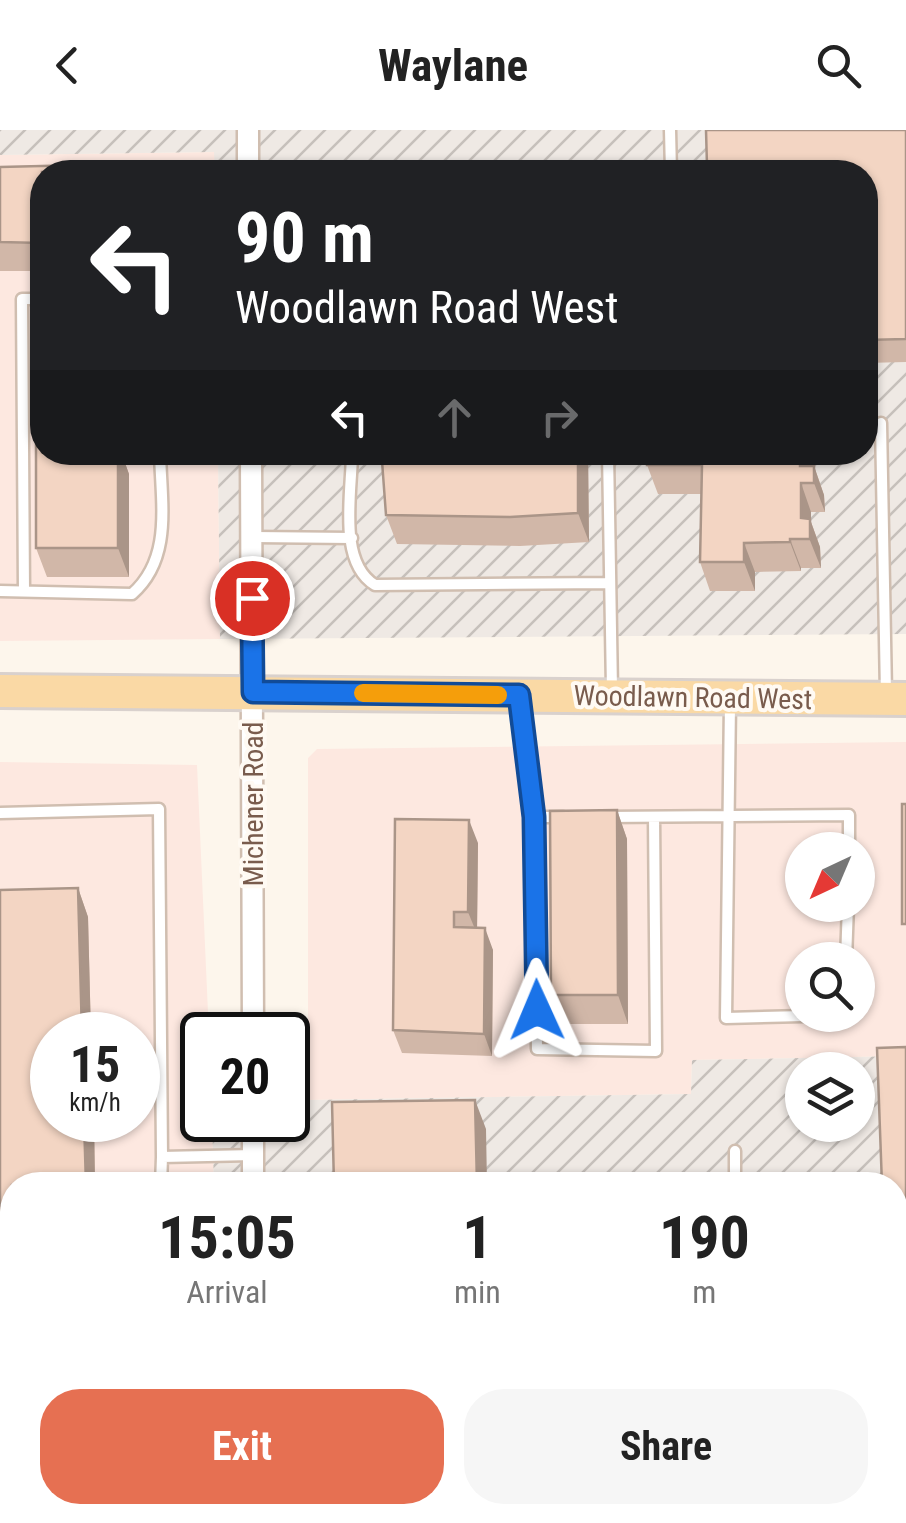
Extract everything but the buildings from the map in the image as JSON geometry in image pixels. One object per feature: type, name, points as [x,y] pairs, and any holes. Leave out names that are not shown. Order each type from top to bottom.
[{"type":"main road","name":"Woodlawn Road West","points":[[0,692],[896,699]]},
{"type":"street","points":[[248,130],[248,160]]},
{"type":"street","name":"Michener Road","points":[[251,465],[253,1012]]},
{"type":"street","points":[[253,1142],[253,1172]]},
{"type":"lane","points":[[670,130],[671,160]]},
{"type":"lane","points":[[24,592],[22,300],[30,299]]},
{"type":"lane","points":[[881,423],[896,699]]},
{"type":"lane","points":[[0,591],[132,594],[152,577],[161,554],[160,465]]},
{"type":"lane","points":[[352,465],[352,538],[357,568],[375,585],[610,583]]},
{"type":"lane","points":[[608,465],[612,696]]},
{"type":"lane","points":[[252,537],[352,538]]},
{"type":"lane","points":[[519,695],[534,817],[537,1049],[656,1051],[654,817]]},
{"type":"lane","points":[[730,697],[726,1018],[785,1017]]},
{"type":"lane","points":[[0,813],[159,809],[161,1172]]},
{"type":"lane","points":[[594,817],[849,815],[849,832]]},
{"type":"lane","points":[[534,817],[574,817]]},
{"type":"lane","points":[[734,1151],[735,1172]]},
{"type":"lane","points":[[162,1157],[253,1154]]},
{"type":"shaded area","points":[[0,130],[906,130],[906,634],[220,639],[218,465],[878,465],[878,160],[214,160],[214,152],[0,155]]},
{"type":"shaded area","points":[[215,152],[215,160],[30,160],[30,465],[218,465],[220,639],[0,641],[0,155]]},
{"type":"shaded area","points":[[906,742],[906,1056],[785,1052],[785,1058],[692,1060],[691,1094],[310,1100],[308,758],[317,749]]},
{"type":"shaded area","points":[[0,762],[197,765],[208,1012],[180,1012],[180,1142],[213,1142],[214,1172],[0,1172]]},
{"type":"shaded area","points":[[906,1056],[906,1172],[214,1172],[213,1142],[310,1142],[310,1101],[691,1094],[692,1060],[785,1058],[785,1142],[875,1142],[875,1057]]},
{"type":"slow traffic","points":[[363,693],[498,695]]},
{"type":"route","points":[[252,598],[253,692],[519,695],[534,817],[537,1010]]}]
